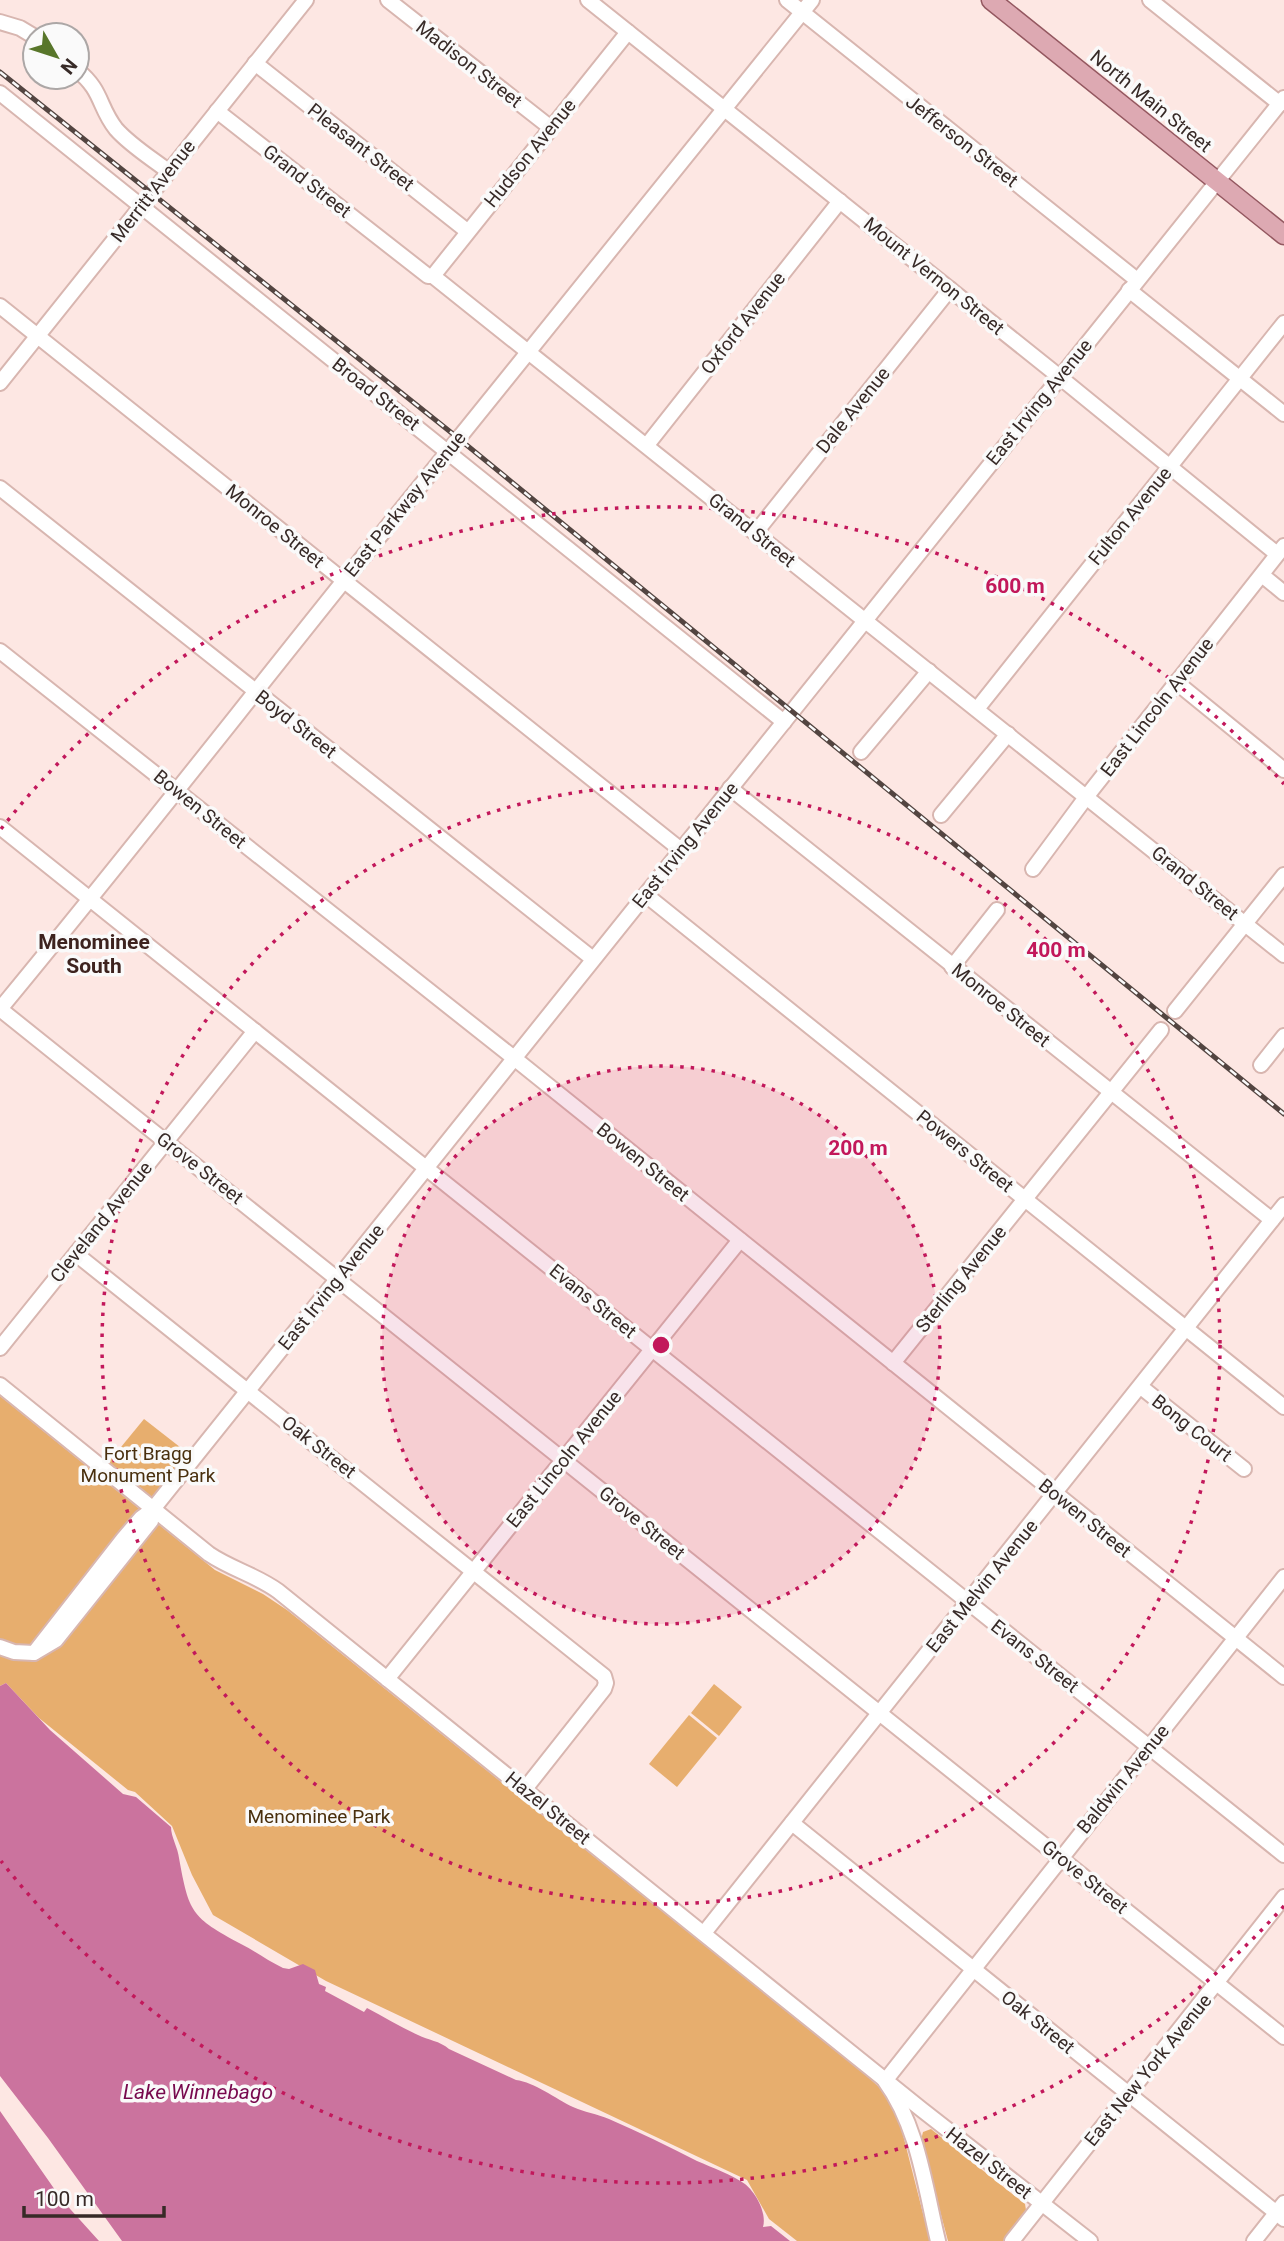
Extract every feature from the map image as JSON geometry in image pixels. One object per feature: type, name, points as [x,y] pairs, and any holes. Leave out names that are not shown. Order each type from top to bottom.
[{"type":"main road","name":"North Main Street","points":[[991,0],[1284,235]]},
{"type":"street","name":"Merritt Avenue","points":[[0,383],[306,0]]},
{"type":"street","name":"Madison Street","points":[[388,0],[551,128]]},
{"type":"street","name":"Mount Vernon Street","points":[[588,0],[1169,466],[1280,550]]},
{"type":"street","name":"Jefferson Street","points":[[787,0],[1133,285],[1284,414]]},
{"type":"street","name":"East Parkway Avenue","points":[[0,1009],[812,0]]},
{"type":"street","points":[[1150,0],[1282,101]]},
{"type":"street","points":[[0,22],[21,29]]},
{"type":"street","name":"Hudson Avenue","points":[[433,276],[628,32]]},
{"type":"street","name":"Pleasant Street","points":[[255,63],[467,231]]},
{"type":"street","points":[[91,82],[121,134],[168,171]]},
{"type":"street","name":"Broad Street","points":[[0,93],[784,722]]},
{"type":"street","name":"East Irving Avenue","points":[[0,1647],[14,1652],[34,1653],[50,1645],[61,1635],[151,1521],[153,1509],[1282,101]]},
{"type":"street","name":"Grand Street","points":[[217,111],[428,276],[433,276],[647,445],[1284,954]]},
{"type":"street","name":"Oxford Avenue","points":[[647,445],[840,201]]},
{"type":"street","name":"Dale Avenue","points":[[756,532],[950,289]]},
{"type":"street","name":"Monroe Street","points":[[0,306],[681,850]]},
{"type":"street","name":"Fulton Avenue","points":[[976,709],[1284,323]]},
{"type":"street","name":"Boyd Street","points":[[0,488],[593,959]]},
{"type":"street","name":"East Lincoln Avenue","points":[[1033,869],[1280,550]]},
{"type":"street","points":[[1262,575],[1284,593]]},
{"type":"street","name":"Bowen Street","points":[[0,651],[514,1058],[1284,1677]]},
{"type":"street","points":[[861,752],[929,671]]},
{"type":"street","points":[[1176,682],[1284,770]]},
{"type":"street","points":[[941,815],[1008,734]]},
{"type":"street","name":"Monroe Street","points":[[730,789],[1272,1220]]},
{"type":"street","name":"Evans Street","points":[[0,827],[1284,1855]]},
{"type":"street","points":[[1175,1011],[1284,876]]},
{"type":"street","name":"Powers Street","points":[[646,895],[1188,1329],[1282,1401]]},
{"type":"street","points":[[952,967],[997,910]]},
{"type":"street","name":"Grove Street","points":[[0,1009],[1284,2037]]},
{"type":"street","name":"Sterling Avenue","points":[[893,1363],[1161,1030]]},
{"type":"street","name":"Cleveland Avenue","points":[[0,1348],[255,1031]]},
{"type":"street","points":[[1261,1065],[1284,1036]]},
{"type":"street","name":"East Melvin Avenue","points":[[705,1933],[1284,1205]]},
{"type":"street","name":"East Lincoln Avenue","points":[[387,1679],[740,1240]]},
{"type":"street","name":"Oak Street","points":[[76,1254],[604,1676],[606,1685],[525,1789]]},
{"type":"street","name":"Hazel Street","points":[[0,1384],[218,1560],[262,1579],[278,1591],[885,2081],[1090,2241]]},
{"type":"street","name":"Bong Court","points":[[1141,1387],[1244,1469]]},
{"type":"street","name":"Baldwin Avenue","points":[[885,2081],[1284,1577]]},
{"type":"street","name":"Oak Street","points":[[792,1823],[1127,2094],[1281,2212]]},
{"type":"street","name":"East New York Avenue","points":[[1012,2241],[1284,1897]]},
{"type":"street","points":[[885,2081],[897,2097],[909,2122],[938,2241]]},
{"type":"street","points":[[1254,2241],[1281,2212]]},
{"type":"green space","name":"Menominee Park","points":[[0,1396],[215,1570],[263,1594],[287,1610],[866,2075],[881,2089],[900,2123],[930,2241],[797,2241],[769,2219],[747,2180],[326,1981],[213,1915],[192,1875],[172,1826],[135,1792],[128,1790],[39,1718],[6,1683],[0,1686]]},
{"type":"green space","name":"Fort Bragg Monument Park","points":[[144,1419],[194,1458],[153,1509],[103,1469]]},
{"type":"green space","points":[[714,1684],[742,1707],[719,1736],[691,1713]]},
{"type":"green space","points":[[689,1715],[717,1738],[677,1787],[649,1764]]},
{"type":"green space","points":[[931,2129],[1025,2204],[1024,2214],[1003,2241],[948,2241],[921,2140],[923,2132]]},
{"type":"water","name":"Lake Winnebago","points":[[6,1683],[50,1730],[123,1794],[136,1797],[171,1827],[190,1902],[195,1912],[212,1927],[283,1968],[289,1969],[303,1964],[315,1970],[319,1984],[326,1987],[325,1991],[364,2012],[367,2008],[411,2032],[537,2087],[573,2107],[609,2119],[734,2177],[745,2184],[757,2198],[762,2210],[763,2227],[771,2226],[790,2241],[122,2241],[0,2076],[0,1686]]},
{"type":"water","points":[[0,2111],[62,2200],[99,2241],[0,2241]]},
{"type":"railway","points":[[0,72],[458,438],[1284,1114]]},
{"type":"district","name":"Menominee South","points":[[94,954]]}]
